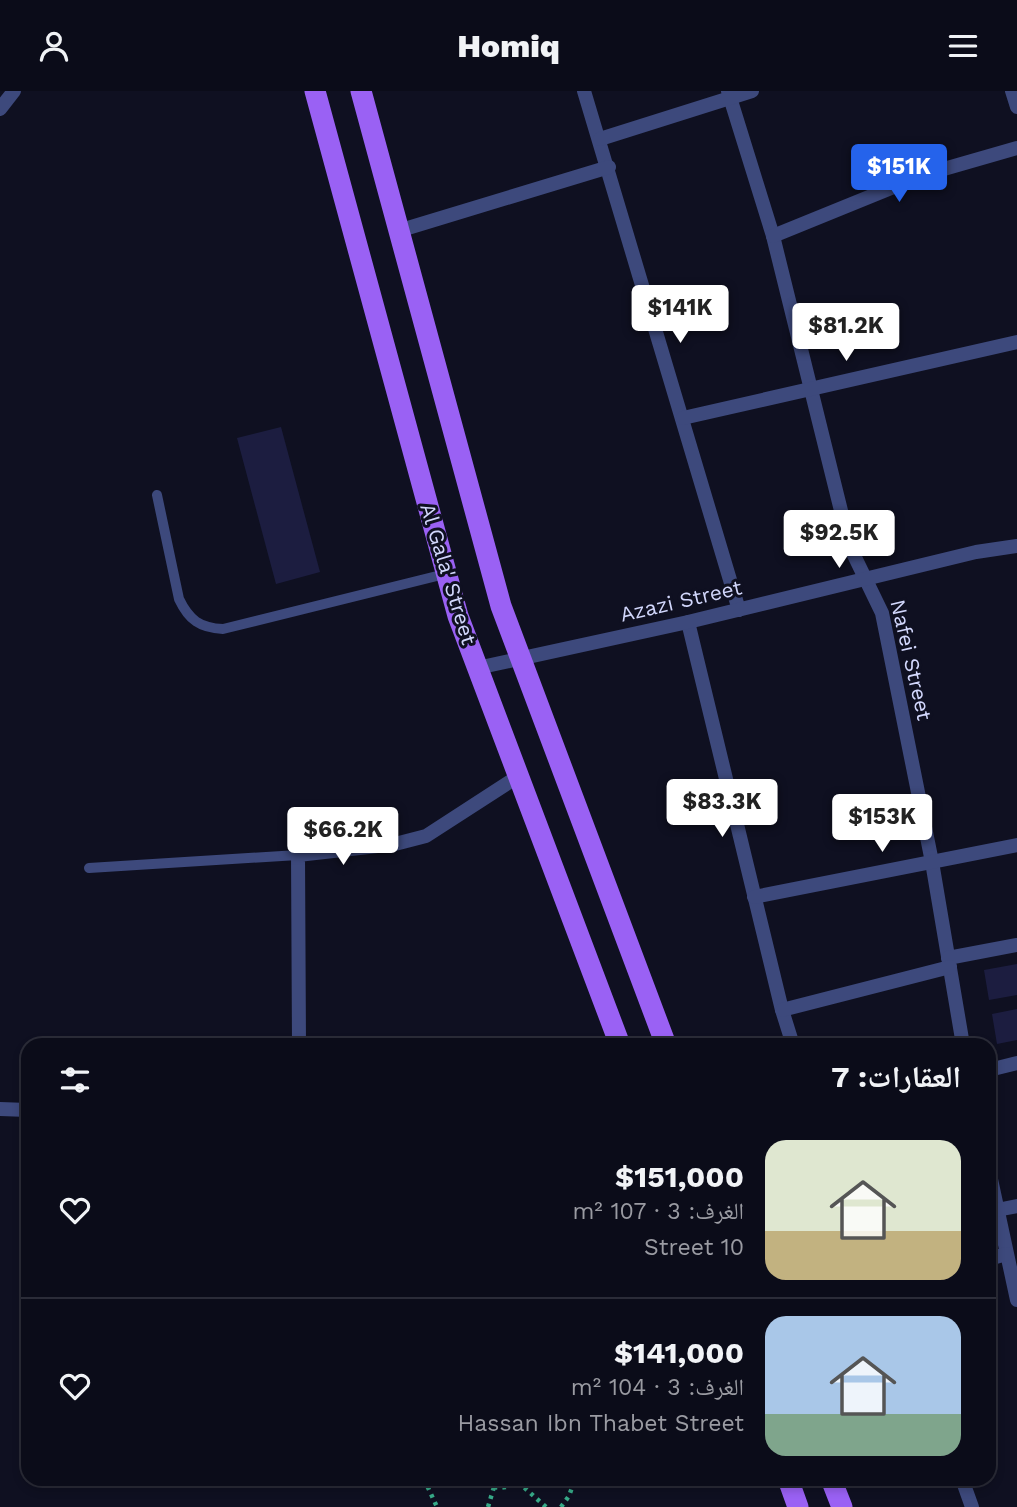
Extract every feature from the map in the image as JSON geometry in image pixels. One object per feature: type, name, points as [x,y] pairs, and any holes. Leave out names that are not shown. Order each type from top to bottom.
[{"type":"main road","name":"Al Gala' Street","points":[[315,91],[445,574],[517,777],[617,1038]]},
{"type":"main road","name":"Al Gala' Street","points":[[360,91],[486,554],[520,658],[663,1038]]},
{"type":"main road","points":[[791,1486],[799,1507]]},
{"type":"main road","points":[[834,1486],[842,1507]]},
{"type":"street","points":[[0,109],[14,91]]},
{"type":"street","points":[[584,91],[609,167],[739,610]]},
{"type":"street","points":[[600,139],[729,95],[752,91]]},
{"type":"street","points":[[1012,91],[1017,107]]},
{"type":"street","name":"Nafei Street","points":[[729,95],[773,236],[813,388],[850,547],[882,613],[932,862],[963,1038]]},
{"type":"street","points":[[773,236],[923,175],[1017,148]]},
{"type":"street","points":[[398,231],[609,167]]},
{"type":"street","points":[[683,418],[1017,342]]},
{"type":"street","name":"Azazi Street","points":[[477,668],[688,622],[976,552],[1017,546]]},
{"type":"street","points":[[688,622],[791,1038]]},
{"type":"street","points":[[299,1038],[298,855],[395,844],[426,836],[517,777]]},
{"type":"street","points":[[754,897],[1017,845]]},
{"type":"street","points":[[782,1010],[1017,945]]},
{"type":"street","points":[[996,1068],[1017,1063]]},
{"type":"street","points":[[0,1109],[21,1110]]},
{"type":"street","points":[[996,1205],[1017,1300]]},
{"type":"street","points":[[997,1210],[1017,1206]]},
{"type":"street","points":[[996,1257],[1006,1254]]},
{"type":"street","points":[[964,1486],[972,1507]]},
{"type":"lane","points":[[157,495],[179,599],[185,613],[195,623],[209,629],[223,629],[445,574]]},
{"type":"lane","points":[[89,868],[298,855]]},
{"type":"path","points":[[426,1486],[436,1505],[429,1507]]},
{"type":"path","points":[[488,1507],[494,1487],[508,1486]]},
{"type":"path","points":[[525,1486],[547,1507]]},
{"type":"path","points":[[561,1507],[573,1486]]},
{"type":"building","points":[[281,427],[320,572],[276,584],[237,438]]},
{"type":"building","points":[[1017,964],[1017,995],[989,1000],[984,970]]},
{"type":"building","points":[[1017,1009],[1017,1040],[997,1044],[992,1014]]}]
